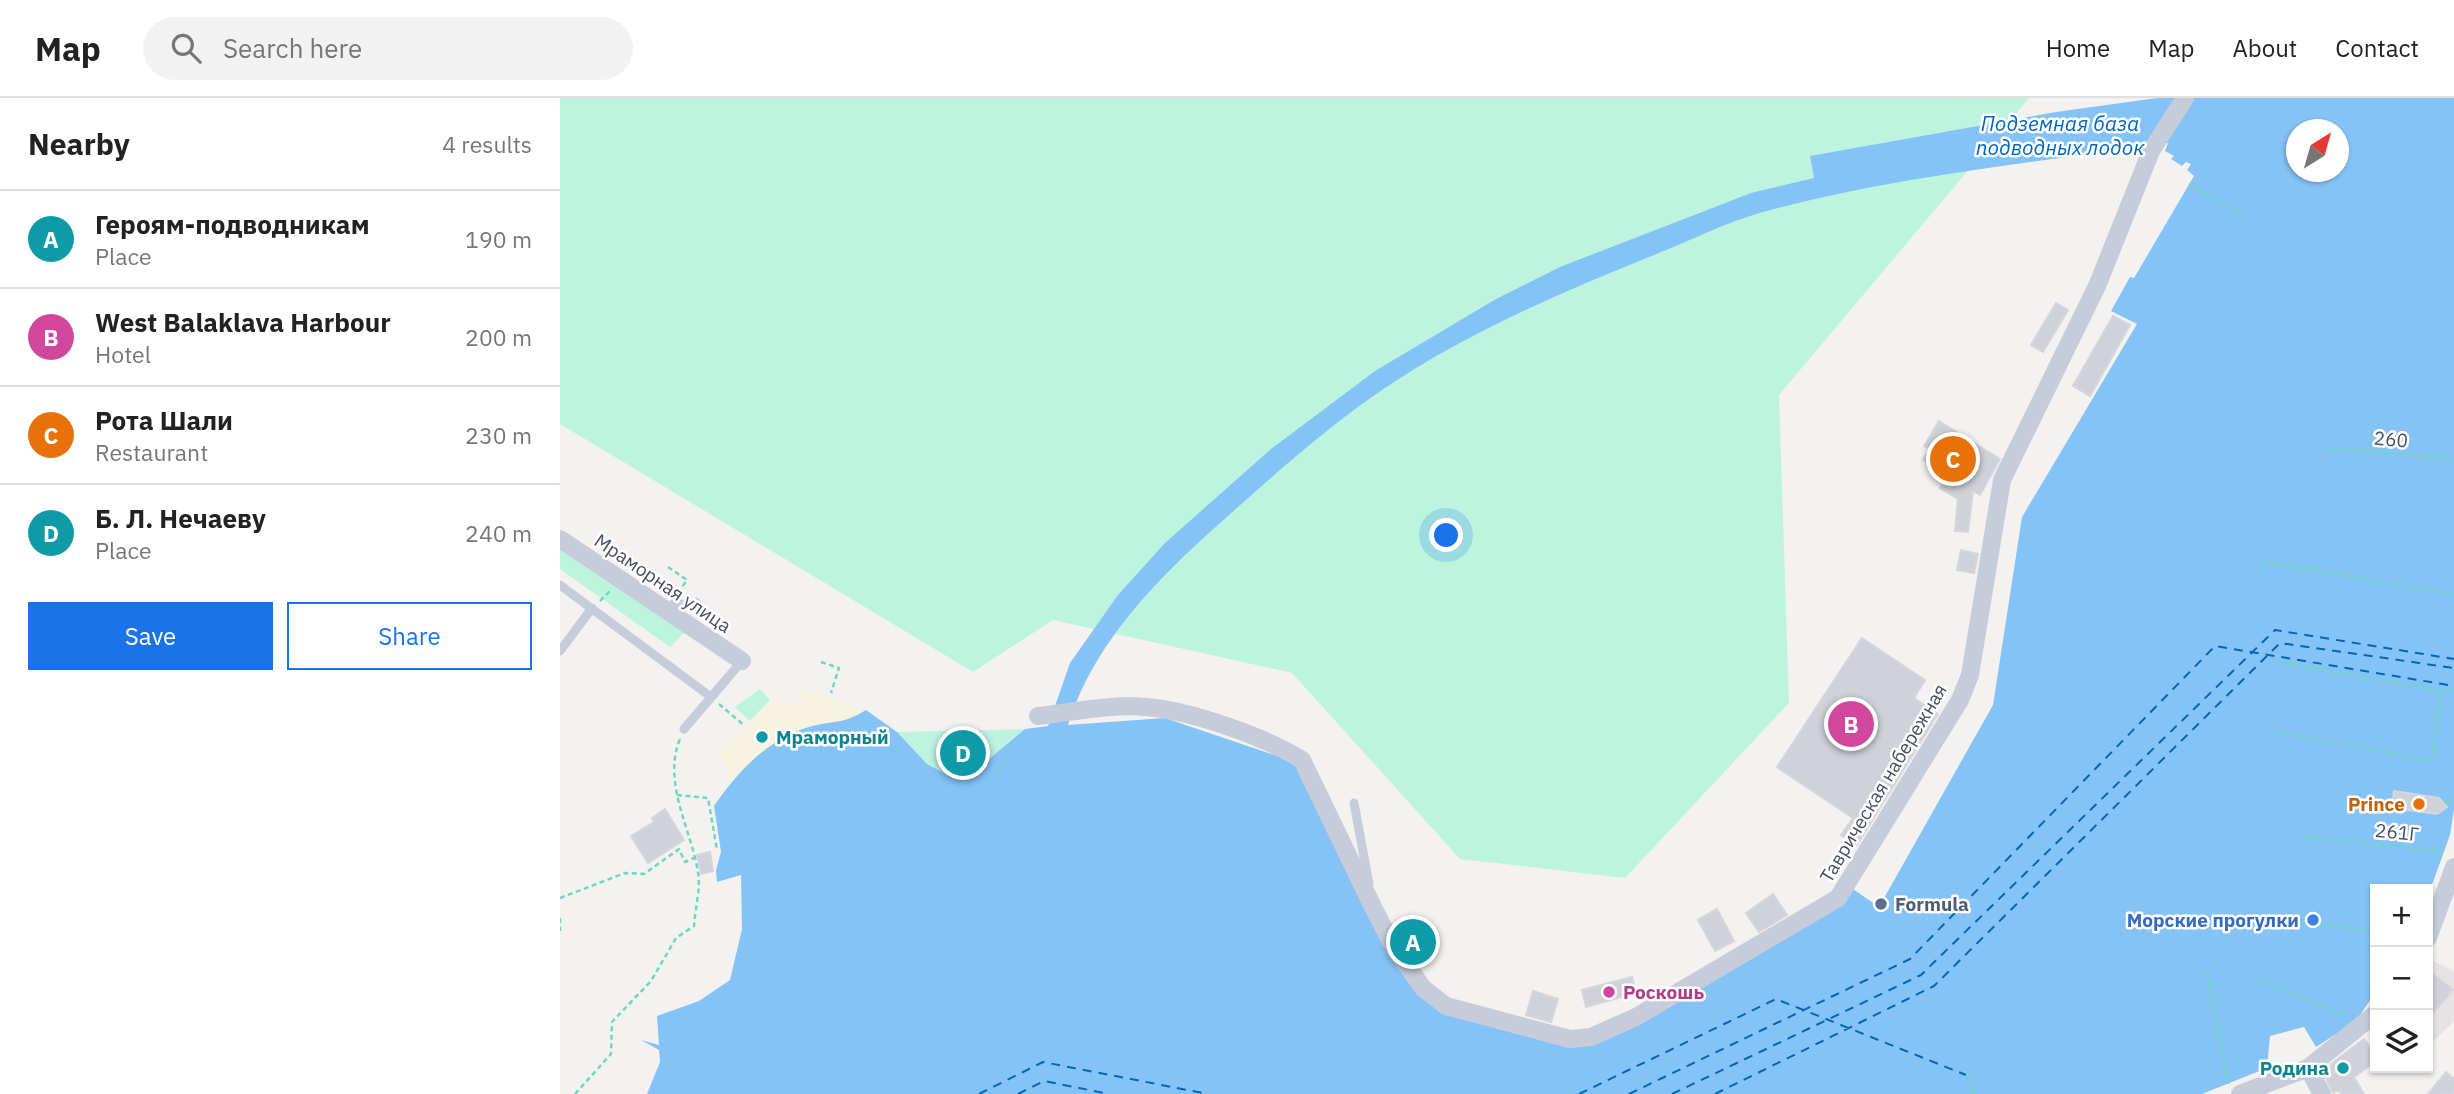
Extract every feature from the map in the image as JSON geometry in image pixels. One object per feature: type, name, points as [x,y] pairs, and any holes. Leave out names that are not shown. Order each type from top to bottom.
[{"type":"street","name":"Таврическая набережная","points":[[1038,716],[1144,706],[1180,712],[1280,746],[1302,760],[1393,946],[1423,988],[1446,1006],[1570,1039],[1591,1037],[1636,1017],[1838,898],[1960,700],[1970,675],[2003,480],[2097,286],[2151,150],[2185,98]]},
{"type":"street","name":"Мраморная улица","points":[[560,539],[742,661]]},
{"type":"street","points":[[2433,924],[2454,867]]},
{"type":"street","points":[[2234,1089],[2308,1068],[2370,1018]]},
{"type":"street","points":[[2308,1068],[2322,1094]]},
{"type":"lane","points":[[560,585],[711,697]]},
{"type":"lane","points":[[667,611],[675,602],[692,607],[696,602]]},
{"type":"lane","points":[[560,651],[592,608]]},
{"type":"lane","points":[[684,729],[742,661]]},
{"type":"lane","points":[[1354,803],[1373,907]]},
{"type":"path","points":[[2189,184],[2245,218]]},
{"type":"path","name":"260","points":[[2325,448],[2454,458]]},
{"type":"path","points":[[2261,561],[2454,594]]},
{"type":"path","points":[[668,568],[687,580],[680,590],[696,602]]},
{"type":"path","points":[[592,608],[621,579]]},
{"type":"path","points":[[821,662],[839,668],[831,693]]},
{"type":"path","points":[[2278,662],[2442,691],[2454,688]]},
{"type":"path","points":[[2274,731],[2431,761],[2442,691]]},
{"type":"path","points":[[711,697],[745,726]]},
{"type":"path","points":[[575,1094],[611,1054],[612,1022],[651,981],[676,938],[694,926],[699,874],[677,795],[675,751],[684,729]]},
{"type":"path","points":[[995,774],[1008,761]]},
{"type":"path","points":[[677,795],[708,798],[717,850]]},
{"type":"path","points":[[2445,802],[2454,800]]},
{"type":"path","name":"261Г","points":[[2305,837],[2444,851]]},
{"type":"path","points":[[560,898],[625,873],[645,874],[679,849],[685,862],[694,858]]},
{"type":"path","points":[[2268,915],[2370,931]]},
{"type":"path","points":[[560,918],[560,931]]},
{"type":"path","points":[[2207,972],[2234,1089]]},
{"type":"path","points":[[2260,979],[2356,1021]]},
{"type":"path","points":[[1966,1075],[1972,1079],[1973,1094]]},
{"type":"shaded area","points":[[2433,961],[2454,971],[2454,1021],[2433,1042]]},
{"type":"green space","points":[[560,98],[2029,98],[1779,395],[1789,703],[1625,878],[1460,859],[1292,673],[1053,620],[973,672],[560,424]]},
{"type":"green space","points":[[560,542],[687,630],[670,647],[560,569]]},
{"type":"green space","points":[[760,689],[770,700],[750,721],[735,707]]},
{"type":"green space","points":[[1025,729],[977,769],[949,776],[927,764],[897,732]]},
{"type":"sand","name":"Мраморный","points":[[802,688],[866,710],[850,718],[808,727],[786,737],[731,781],[718,755],[770,700],[797,705]]},
{"type":"water","name":"Подземная база подводных лодок","points":[[2157,98],[2454,98],[2454,809],[2450,835],[2432,884],[2370,884],[2370,1000],[2356,1021],[2316,1047],[2304,1027],[2270,1036],[2267,1068],[2202,1094],[647,1094],[660,1062],[659,1050],[641,1040],[659,1045],[657,1016],[699,1001],[730,980],[742,929],[741,875],[717,882],[716,870],[721,852],[714,806],[743,769],[767,748],[794,732],[844,720],[866,710],[897,732],[927,764],[949,776],[977,769],[1025,729],[1048,726],[1070,663],[1118,595],[1165,543],[1271,449],[1375,371],[1496,299],[1560,267],[1751,193],[1814,178],[1810,156],[2056,112]],"holes":[[[2168,143],[2165,151],[2174,156],[2171,159],[2182,166],[2186,162],[2191,164],[2187,170],[2194,176],[2134,278],[2130,277],[2111,311],[2137,324],[2022,517],[1993,705],[1879,907],[1850,887],[1571,1044],[1418,988],[1298,763],[1165,718],[1068,725],[1081,692],[1116,632],[1186,554],[1273,476],[1347,415],[1417,368],[1482,331],[1585,284],[1722,226],[1763,212],[1863,189],[2015,164]]]},
{"type":"building","points":[[2056,303],[2068,310],[2043,352],[2031,345]]},
{"type":"building","points":[[2113,316],[2130,325],[2090,396],[2073,386]]},
{"type":"building","points":[[1939,421],[2000,459],[1980,495],[1973,491],[1968,532],[1955,531],[1958,499],[1940,488],[1948,475],[1923,460],[1930,449],[1924,446]]},
{"type":"building","points":[[1961,550],[1978,554],[1974,573],[1957,570]]},
{"type":"building","points":[[1862,638],[1925,680],[1914,698],[1938,714],[1857,845],[1841,835],[1853,818],[1777,767]]},
{"type":"building","name":"Prince","points":[[2394,791],[2439,798],[2447,807],[2437,814],[2392,808]]},
{"type":"building","points":[[665,809],[684,840],[648,863],[631,836],[654,822],[652,818]]},
{"type":"building","points":[[710,852],[713,871],[701,874],[697,855]]},
{"type":"building","points":[[1773,894],[1787,915],[1759,932],[1746,913]]},
{"type":"building","points":[[1717,909],[1734,941],[1715,951],[1698,920]]},
{"type":"building","points":[[2433,974],[2453,990],[2433,1013]]},
{"type":"building","name":"Роскошь","points":[[1632,977],[1636,993],[1586,1007],[1582,990]]},
{"type":"building","points":[[1533,991],[1558,999],[1551,1022],[1526,1015]]},
{"type":"building","name":"Родина","points":[[2364,1039],[2370,1047],[2370,1066],[2354,1077],[2364,1094],[2341,1094],[2339,1090],[2333,1093],[2322,1071]]},
{"type":"building","points":[[2446,1072],[2454,1079],[2454,1094],[2428,1094]]},
{"type":"ferry route","points":[[1672,1094],[1921,975],[2275,630],[2454,659]]},
{"type":"ferry route","points":[[1715,1094],[1934,986],[2280,643],[2454,668]]},
{"type":"ferry route","points":[[1629,1094],[1910,959],[2215,646],[2454,686]]},
{"type":"ferry route","points":[[1579,1094],[1776,999],[1966,1075]]},
{"type":"ferry route","points":[[979,1094],[1043,1062],[1208,1094]]},
{"type":"ferry route","points":[[1018,1094],[1044,1081],[1109,1094]]},
{"type":"place","name":"Рота Шали","points":[[1953,459]]},
{"type":"place","name":"West Balaklava Harbour","points":[[1851,724]]},
{"type":"place","name":"Мраморный","points":[[762,737]]},
{"type":"place","name":"Б. Л. Нечаеву","points":[[963,753]]},
{"type":"place","name":"Prince","points":[[2419,804]]},
{"type":"place","name":"Formula","points":[[1881,904]]},
{"type":"place","name":"Морские прогулки","points":[[2313,920]]},
{"type":"place","name":"Героям-подводникам","points":[[1413,942]]},
{"type":"place","name":"Роскошь","points":[[1609,992]]},
{"type":"place","name":"Родина","points":[[2343,1068]]}]
